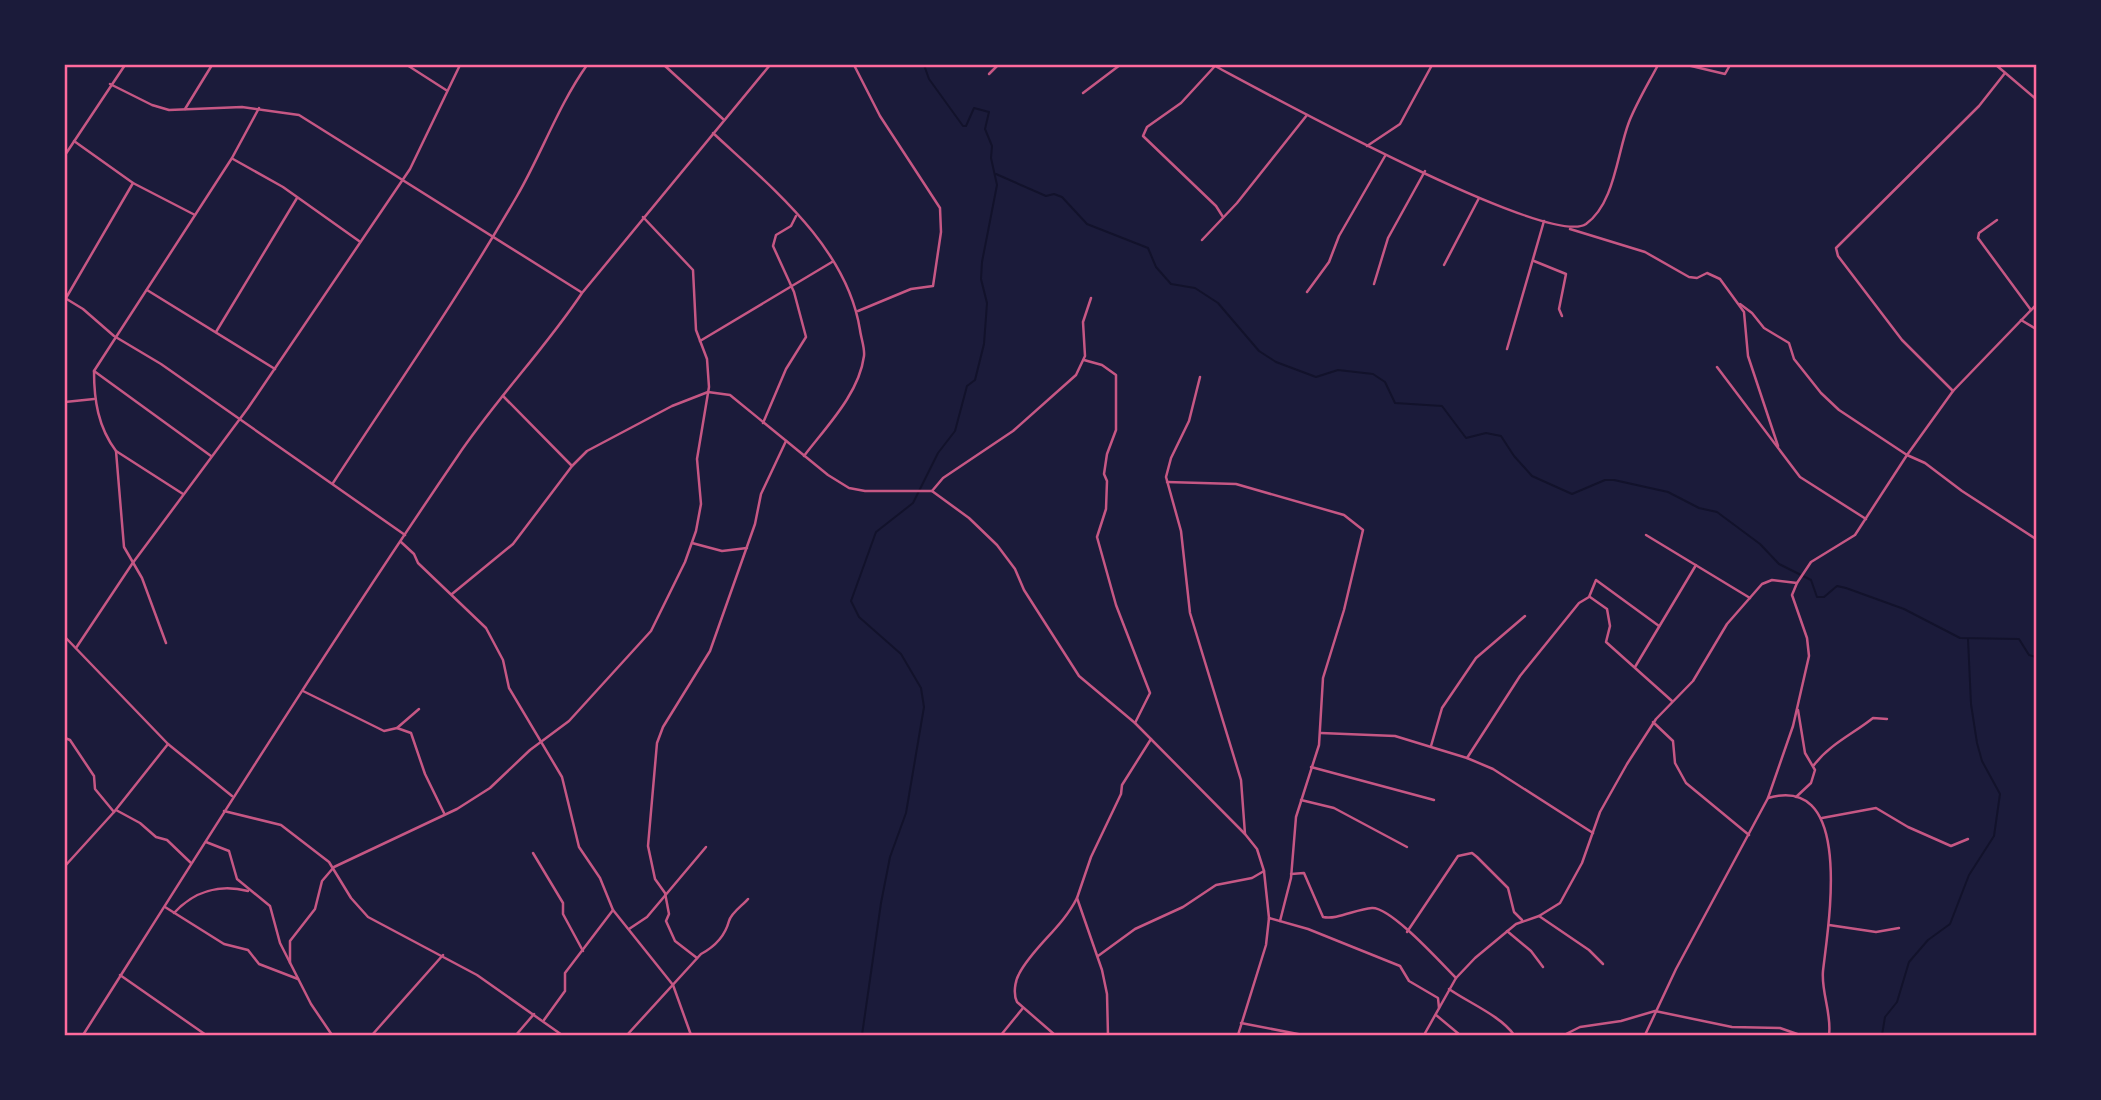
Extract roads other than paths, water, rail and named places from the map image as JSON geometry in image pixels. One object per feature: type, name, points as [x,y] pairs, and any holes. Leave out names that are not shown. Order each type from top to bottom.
[{"type":"street","points":[[65,155],[125,65]]},
{"type":"street","points":[[185,108],[212,65]]},
{"type":"street","points":[[407,65],[446,90]]},
{"type":"street","points":[[76,648],[132,564],[275,369],[403,178],[420,152],[446,90],[460,65]]},
{"type":"street","points":[[333,484],[518,194],[561,105],[587,65]]},
{"type":"street","points":[[664,65],[723,119]]},
{"type":"street","points":[[83,1035],[233,796],[405,535],[502,396],[557,331],[582,293],[643,217],[770,65]]},
{"type":"street","points":[[855,65],[880,116],[940,208],[942,232],[933,286],[911,289],[857,312]]},
{"type":"street","points":[[989,74],[998,65]]},
{"type":"street","points":[[1083,93],[1120,65]]},
{"type":"street","points":[[1223,217],[1216,206],[1143,136],[1147,127],[1181,103],[1214,65],[1385,156],[1425,171],[1479,198],[1645,252],[1689,277],[1697,278],[1707,273],[1720,279],[1744,312],[1748,356],[1778,446]]},
{"type":"street","points":[[1367,146],[1400,124],[1432,65]]},
{"type":"street","points":[[1570,229],[1584,225],[1603,204],[1629,122],[1658,65]]},
{"type":"street","points":[[1687,65],[1719,75],[1725,74],[1730,65]]},
{"type":"street","points":[[1996,65],[2036,99]]},
{"type":"street","points":[[1953,391],[1902,340],[1838,256],[1836,248],[1979,106],[2005,73]]},
{"type":"street","points":[[110,84],[152,105],[169,110],[259,108],[299,114],[582,293]]},
{"type":"street","points":[[166,643],[142,578],[124,547],[116,451],[104,431],[94,399],[94,371],[114,336],[232,158],[259,108]]},
{"type":"street","points":[[1202,240],[1307,115]]},
{"type":"street","points":[[713,133],[815,234],[833,262],[857,312],[863,358],[842,408],[804,456]]},
{"type":"street","points":[[74,141],[133,183],[195,215]]},
{"type":"street","points":[[1307,292],[1329,262],[1339,236],[1385,156]]},
{"type":"street","points":[[232,158],[359,241]]},
{"type":"street","points":[[1374,284],[1388,238],[1425,171]]},
{"type":"street","points":[[133,183],[65,298],[114,336],[161,364],[405,535]]},
{"type":"street","points":[[216,332],[297,198]]},
{"type":"street","points":[[1444,265],[1479,198]]},
{"type":"street","points":[[763,423],[786,369],[806,337],[792,286],[773,246],[776,235],[791,226],[796,216]]},
{"type":"street","points":[[290,963],[290,941],[315,909],[322,881],[334,867],[444,814],[490,788],[540,742],[569,721],[651,631],[692,544],[701,504],[697,459],[708,392],[707,359],[696,330],[692,270],[643,217]]},
{"type":"street","points":[[1997,220],[1979,233],[1978,238],[2031,310]]},
{"type":"street","points":[[1507,349],[1544,221]]},
{"type":"street","points":[[1534,261],[1566,274],[1559,309],[1562,316]]},
{"type":"street","points":[[700,341],[833,262]]},
{"type":"street","points":[[146,289],[275,369]]},
{"type":"street","points":[[932,491],[943,478],[1013,431],[1076,375],[1084,359],[1083,322],[1091,298]]},
{"type":"street","points":[[1740,304],[1752,313],[1764,328],[1789,343],[1794,359],[1821,393],[1839,410],[1925,463],[1962,491],[2036,539]]},
{"type":"street","points":[[1645,1035],[1768,798],[1798,709],[1809,656],[1807,638],[1792,595],[1797,583],[1811,562],[1855,535],[1907,454],[1953,391],[2036,305]]},
{"type":"street","points":[[2021,320],[2036,329]]},
{"type":"street","points":[[1084,359],[1102,365],[1116,375],[1116,430],[1107,454],[1104,474],[1107,481],[1106,509],[1097,537],[1116,605],[1150,693],[1135,723]]},
{"type":"street","points":[[1717,367],[1800,477],[1866,519]]},
{"type":"street","points":[[94,371],[212,457]]},
{"type":"street","points":[[1200,377],[1189,421],[1171,458],[1167,482],[1181,531],[1190,613],[1241,780],[1245,834]]},
{"type":"street","points":[[452,594],[513,544],[572,466],[603,441],[672,406],[708,392],[737,398],[763,423],[828,475],[858,491],[932,491],[949,501],[997,545],[1079,676],[1135,723],[1257,849],[1265,871],[1269,918],[1266,945],[1238,1035]]},
{"type":"street","points":[[502,396],[572,466]]},
{"type":"street","points":[[65,402],[94,399]]},
{"type":"street","points":[[698,958],[672,938],[666,921],[669,914],[665,893],[657,884],[648,846],[657,743],[663,727],[710,651],[747,548],[761,494],[786,441]]},
{"type":"street","points":[[116,451],[184,494]]},
{"type":"street","points":[[1167,482],[1236,484],[1344,515],[1361,525],[1363,536],[1323,678],[1321,733],[1301,800],[1291,874],[1280,921]]},
{"type":"street","points":[[1646,535],[1750,597]]},
{"type":"street","points":[[401,542],[414,554],[418,563],[486,628],[503,660],[509,688],[562,777],[579,848],[600,877],[613,910],[650,960],[673,985],[691,1035]]},
{"type":"street","points":[[692,544],[722,551],[747,548]]},
{"type":"street","points":[[1634,667],[1696,565]]},
{"type":"street","points":[[1467,758],[1520,676],[1579,603],[1589,597],[1596,580],[1659,626]]},
{"type":"street","points":[[1424,1035],[1456,978],[1507,931],[1560,903],[1586,855],[1593,833],[1626,764],[1653,722],[1693,681],[1727,624],[1762,584],[1772,580],[1797,583]]},
{"type":"street","points":[[1589,597],[1608,609],[1610,625],[1606,642],[1672,701]]},
{"type":"street","points":[[1431,747],[1441,708],[1476,658],[1525,616]]},
{"type":"street","points":[[65,637],[168,744],[233,796]]},
{"type":"street","points":[[303,691],[379,730],[397,728],[411,733],[425,774],[444,814]]},
{"type":"street","points":[[397,728],[419,709]]},
{"type":"street","points":[[1798,709],[1805,753],[1813,765]]},
{"type":"street","points":[[1796,797],[1811,783],[1813,765],[1825,750],[1848,738],[1873,718],[1887,719]]},
{"type":"street","points":[[1653,722],[1673,741],[1675,763],[1686,783],[1749,835]]},
{"type":"street","points":[[1321,733],[1377,733],[1467,758],[1493,769],[1593,833]]},
{"type":"street","points":[[65,738],[70,740],[94,776],[95,789],[115,811],[140,823],[156,837],[167,840],[191,863]]},
{"type":"street","points":[[1055,1035],[1014,996],[1017,976],[1058,929],[1077,898],[1090,857],[1121,794],[1122,785],[1151,739]]},
{"type":"street","points":[[65,866],[115,811],[168,744]]},
{"type":"street","points":[[1311,767],[1434,800]]},
{"type":"street","points":[[1768,798],[1784,793],[1796,797],[1812,807],[1822,818],[1830,854],[1829,925],[1823,972],[1829,1035]]},
{"type":"street","points":[[1301,800],[1334,808],[1407,847]]},
{"type":"street","points":[[1822,818],[1826,815],[1876,808],[1908,827],[1951,846],[1968,839]]},
{"type":"street","points":[[224,811],[276,822],[334,867],[351,898],[368,917],[443,955],[544,1020],[562,1035]]},
{"type":"street","points":[[205,841],[229,851],[237,879],[272,909],[279,939],[290,963],[332,1035]]},
{"type":"street","points":[[629,929],[647,917],[706,847]]},
{"type":"street","points":[[533,853],[563,902],[563,913],[583,951]]},
{"type":"street","points":[[1408,932],[1458,856],[1466,853],[1478,857],[1508,888],[1514,912],[1522,921]]},
{"type":"street","points":[[1098,956],[1135,929],[1183,907],[1216,886],[1252,878],[1265,871]]},
{"type":"street","points":[[1291,874],[1304,873],[1324,917],[1332,918],[1345,912],[1376,907],[1391,916],[1456,978]]},
{"type":"street","points":[[174,913],[186,901],[214,888],[231,887],[251,892]]},
{"type":"street","points":[[1077,898],[1098,956],[1107,994],[1108,1035]]},
{"type":"street","points":[[628,1035],[698,958],[722,938],[729,928],[730,918],[748,900]]},
{"type":"street","points":[[164,906],[226,946],[248,950],[259,964],[298,979]]},
{"type":"street","points":[[544,1020],[564,993],[565,972],[613,910]]},
{"type":"street","points":[[1539,916],[1588,950],[1603,964]]},
{"type":"street","points":[[1269,918],[1400,966],[1409,981],[1438,998],[1439,1010]]},
{"type":"street","points":[[1829,925],[1876,932],[1899,928]]},
{"type":"street","points":[[1507,931],[1531,951],[1543,967]]},
{"type":"street","points":[[372,1035],[443,955]]},
{"type":"street","points":[[120,975],[206,1035]]},
{"type":"street","points":[[1449,989],[1473,1007],[1504,1023],[1514,1035]]},
{"type":"street","points":[[1001,1035],[1024,1008]]},
{"type":"street","points":[[1564,1035],[1580,1027],[1621,1021],[1656,1011],[1732,1027],[1780,1028],[1800,1035]]},
{"type":"street","points":[[516,1035],[534,1014]]},
{"type":"street","points":[[1436,1015],[1460,1035]]},
{"type":"street","points":[[1241,1023],[1303,1035]]},
{"type":"waterway","points":[[862,1035],[881,903],[890,857],[906,813],[924,707],[921,688],[901,654],[859,617],[851,601],[876,532],[913,503],[938,453],[955,431],[967,386],[975,380],[984,344],[987,303],[981,279],[982,262],[997,185],[991,158],[992,146],[985,129],[989,112],[974,108],[966,126],[963,126],[929,79],[924,65]]},
{"type":"waterway","points":[[996,174],[1046,196],[1054,194],[1062,197],[1087,224],[1148,248],[1156,267],[1171,284],[1195,288],[1218,303],[1259,351],[1276,362],[1316,377],[1338,370],[1373,374],[1385,382],[1395,403],[1442,406],[1466,438],[1486,433],[1501,436],[1532,476],[1572,494],[1605,480],[1668,492],[1699,508],[1717,512],[1760,544],[1779,564],[1811,580],[1817,597],[1824,597],[1837,586],[1846,588],[1904,609],[1960,638],[2019,639],[2029,655],[2036,657]]},
{"type":"waterway","points":[[1882,1035],[1885,1017],[1897,1002],[1909,962],[1928,940],[1950,924],[1969,875],[1994,836],[2000,794],[1982,761],[1977,743],[1971,704],[1968,639]]}]
